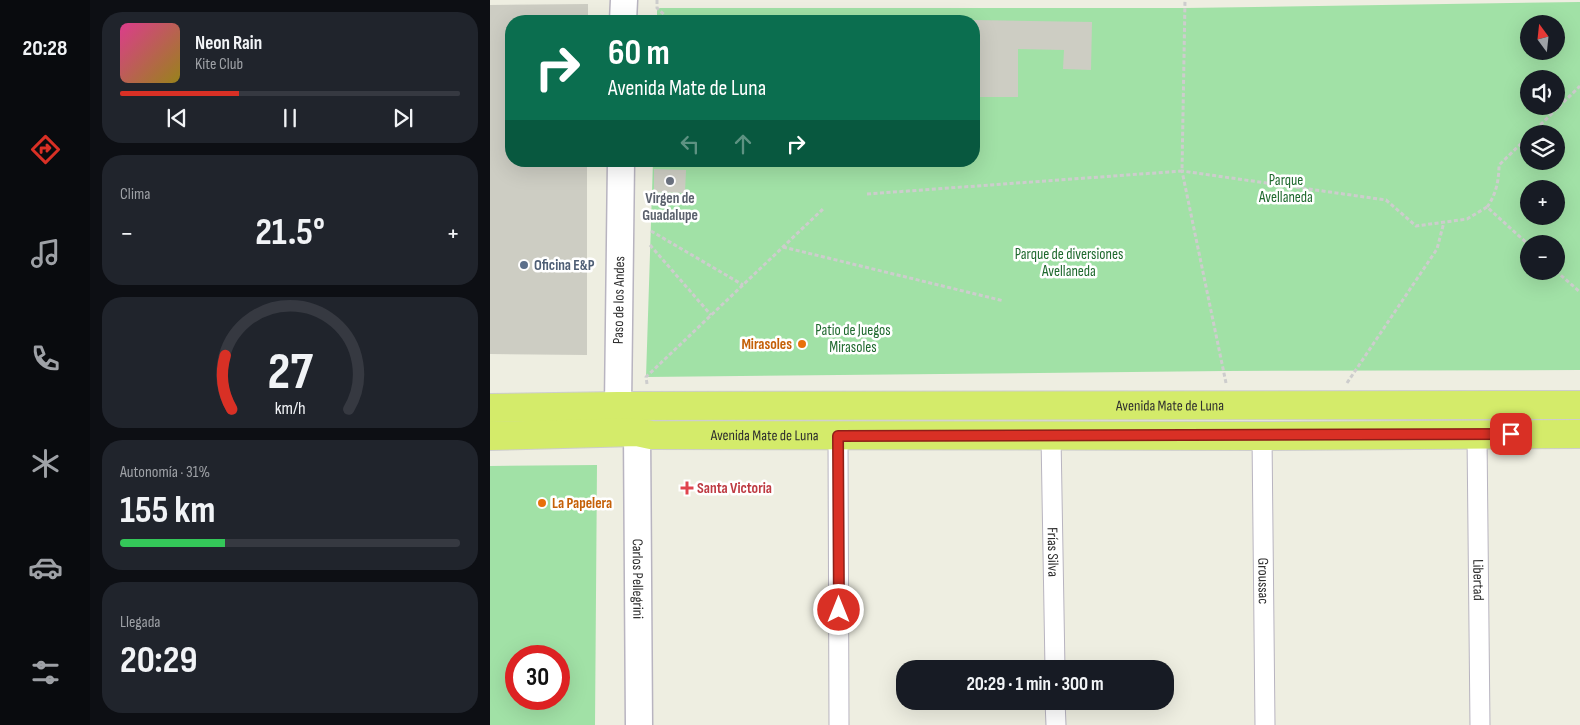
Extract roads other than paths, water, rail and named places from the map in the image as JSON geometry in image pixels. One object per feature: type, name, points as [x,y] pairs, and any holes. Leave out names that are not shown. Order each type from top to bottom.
[{"type":"main road","name":"Avenida Mate de Luna","points":[[490,408],[618,406],[1580,405]]},
{"type":"main road","name":"Avenida Mate de Luna","points":[[490,436],[637,432],[651,435],[838,436],[1580,434]]},
{"type":"street","points":[[623,15],[624,0]]},
{"type":"street","name":"Paso de los Andes","points":[[618,406],[621,167]]},
{"type":"street","points":[[618,406],[637,432]]},
{"type":"street","name":"Carlos Pellegrini","points":[[637,432],[639,725]]},
{"type":"street","name":"Libertad","points":[[1477,434],[1480,725]]},
{"type":"street","points":[[838,436],[839,725]]},
{"type":"street","name":"Frías Silva","points":[[1051,436],[1055,660]]},
{"type":"street","name":"Groussac","points":[[1262,436],[1265,725]]},
{"type":"street","points":[[1055,710],[1056,725]]},
{"type":"place","name":"Virgen de Guadalupe","points":[[670,181]]},
{"type":"place","name":"Oficina E&P","points":[[524,265]]},
{"type":"place","name":"Mirasoles","points":[[802,344]]},
{"type":"place","name":"Santa Victoria","points":[[687,488]]},
{"type":"place","name":"La Papelera","points":[[542,503]]},
{"type":"park label","name":"Parque Avellaneda","points":[[1286,188]]},
{"type":"park label","name":"Parque de diversiones Avellaneda","points":[[1069,262]]},
{"type":"park label","name":"Patio de Juegos Mirasoles","points":[[853,338]]}]
